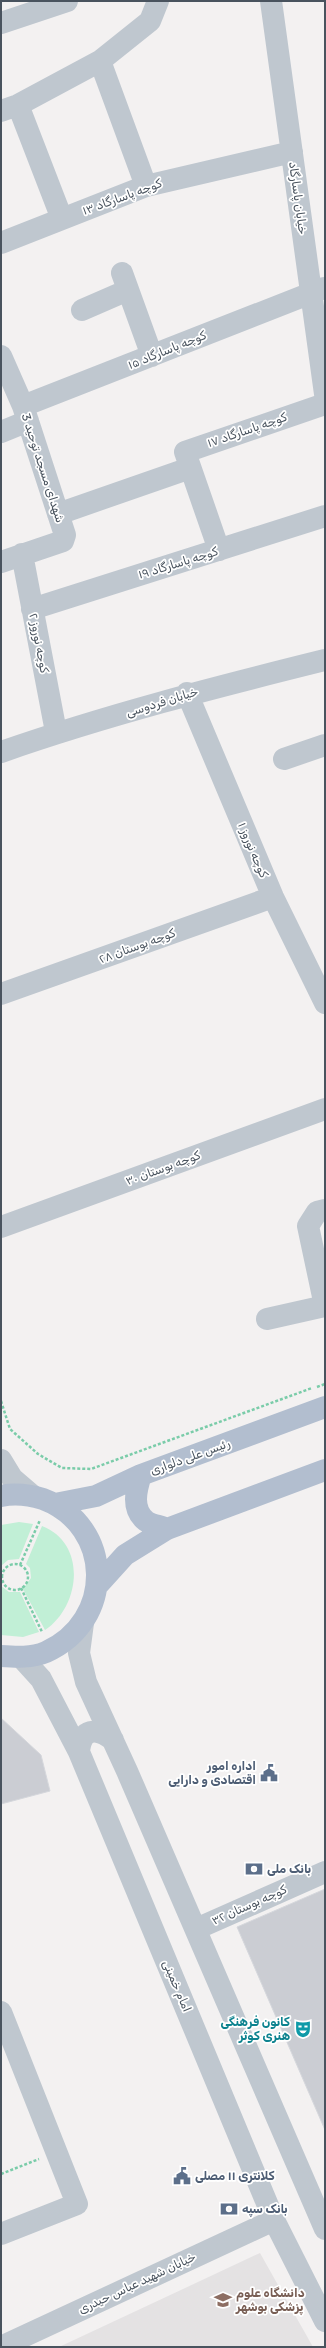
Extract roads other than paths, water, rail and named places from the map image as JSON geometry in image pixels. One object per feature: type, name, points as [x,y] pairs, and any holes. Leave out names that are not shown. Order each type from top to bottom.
[{"type":"main road","name":"رئیس علی دلواری","points":[[51,1513],[96,1496],[141,1475],[325,1407]]},
{"type":"main road","points":[[97,1586],[124,1554],[167,1529],[325,1470]]},
{"type":"main road","points":[[141,1475],[135,1491],[136,1507],[146,1521],[167,1529]]},
{"type":"main road","points":[[1,1496],[9,1494],[33,1496],[51,1513],[77,1520],[91,1543],[98,1570],[94,1602],[83,1623],[66,1640],[45,1652],[11,1656]]},
{"type":"street","points":[[1,23],[67,1]]},
{"type":"street","points":[[62,219],[9,108],[100,61],[150,21],[158,1]]},
{"type":"street","name":"خیابان پاسارگاد","points":[[271,1],[292,152],[318,290],[325,394]]},
{"type":"street","points":[[100,61],[146,186]]},
{"type":"street","name":"کوچه پاسارگاد ۱۳","points":[[1,242],[146,186],[292,152]]},
{"type":"street","points":[[82,310],[125,281],[152,356]]},
{"type":"street","name":"کوچه پاسارگاد ۱۵","points":[[1,432],[25,414],[152,356],[318,290]]},
{"type":"street","name":"شهدای مسجد توحید 3","points":[[1,356],[25,414],[65,536],[63,541],[22,554]]},
{"type":"street","name":"کوچه پاسارگاد ۱۷","points":[[190,468],[185,454],[187,450],[325,404]]},
{"type":"street","points":[[58,514],[190,468],[219,550]]},
{"type":"street","name":"کوچه پاسارگاد ۱۹","points":[[32,609],[325,516]]},
{"type":"street","points":[[1,562],[22,554]]},
{"type":"street","name":"کوچه نوروز ۲","points":[[22,554],[56,732]]},
{"type":"street","name":"خیابان فردوسی","points":[[1,752],[56,732],[188,694],[325,660]]},
{"type":"street","name":"کوچه نوروز ۱","points":[[188,694],[272,897],[325,1002]]},
{"type":"street","points":[[284,759],[325,745]]},
{"type":"street","name":"کوچه بوستان ۲۸","points":[[1,994],[272,897]]},
{"type":"street","name":"کوچه بوستان ۳۰","points":[[1,1227],[325,1109]]},
{"type":"street","points":[[267,1319],[325,1306],[308,1226],[317,1212],[325,1210]]},
{"type":"street","points":[[1,1460],[12,1478],[33,1496]]},
{"type":"street","points":[[83,1623],[79,1653],[86,1682],[113,1740],[322,2215]]},
{"type":"street","name":"امام خمینی","points":[[11,1656],[41,1679],[79,1752],[274,2220],[325,2321]]},
{"type":"street","points":[[79,1752],[80,1741],[85,1735],[94,1731],[104,1733],[113,1740]]},
{"type":"street","name":"کوچه بوستان ۳۲","points":[[196,1929],[325,1872]]},
{"type":"street","points":[[1,2012],[77,2204],[1,2234]]},
{"type":"street","name":"خیابان شهید عباس حیدری","points":[[1,2346],[274,2220]]},
{"type":"place","name":"اداره امور اقتصادی و دارایی","points":[[269,1773]]},
{"type":"place","name":"بانک ملی","points":[[254,1869]]},
{"type":"place","name":"کانون فرهنگی هنری کوثر","points":[[303,2029]]},
{"type":"place","name":"کلانتری ۱۱ مصلی","points":[[182,2176]]},
{"type":"place","name":"بانک سپه","points":[[229,2209]]},
{"type":"place","name":"دانشگاه علوم پزشکی بوشهر","points":[[223,2300]]}]
